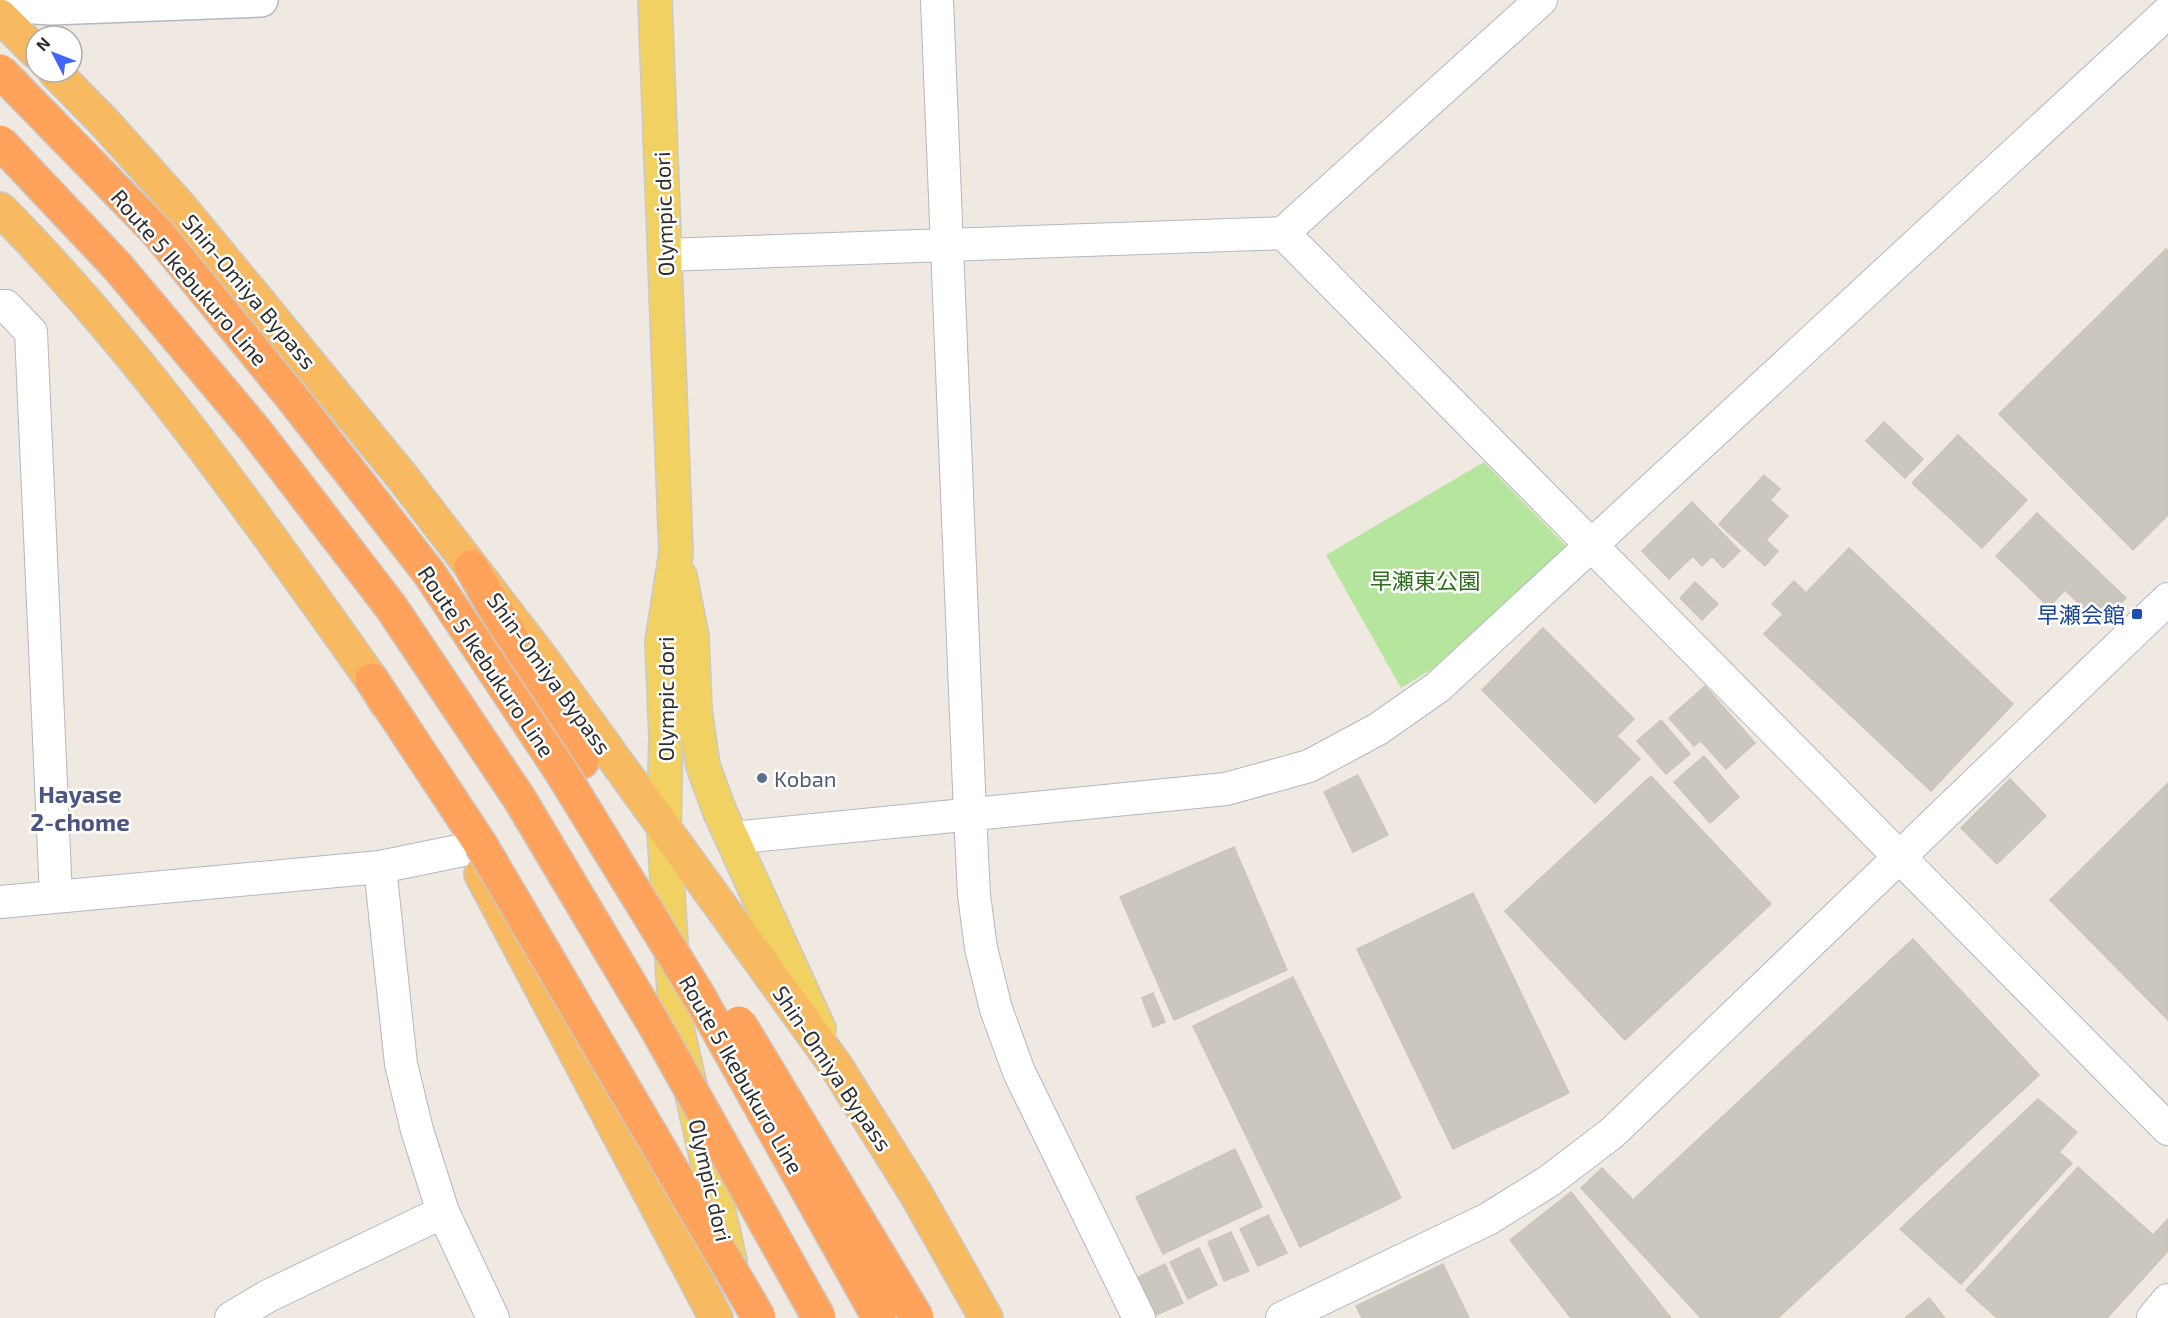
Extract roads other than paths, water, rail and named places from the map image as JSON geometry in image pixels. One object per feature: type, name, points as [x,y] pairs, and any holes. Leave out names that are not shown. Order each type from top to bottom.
[{"type":"highway","points":[[0,16],[24,40]]},
{"type":"highway","name":"Route 5 Ikebukuro Line","points":[[0,71],[157,232],[294,399],[429,573],[562,773],[700,998],[879,1318]]},
{"type":"highway","name":"Shin-Omiya Bypass","points":[[67,84],[192,221],[403,478],[540,656],[836,1066],[916,1194],[986,1318]]},
{"type":"highway","points":[[0,142],[117,266],[255,429],[391,607],[519,798],[655,1026],[819,1318]]},
{"type":"highway","points":[[0,208],[34,243],[203,445],[372,680],[759,1318]]},
{"type":"highway","points":[[471,567],[582,762],[917,1318]]},
{"type":"highway","points":[[474,847],[716,1318]]},
{"type":"main road","name":"Olympic dori","points":[[655,0],[676,553],[662,642],[666,736],[664,830],[676,1024],[722,1229],[746,1318]]},
{"type":"main road","points":[[676,553],[692,637],[695,710],[703,766],[720,812],[836,1066]]},
{"type":"street","points":[[0,5],[51,8],[261,0]]},
{"type":"street","points":[[937,0],[970,814],[975,906],[981,948],[996,1009],[1020,1072],[1139,1318]]},
{"type":"street","points":[[665,255],[1283,232],[1541,0]]},
{"type":"street","points":[[732,838],[1226,789],[1309,766],[1378,729],[1438,687],[2168,12]]},
{"type":"street","points":[[1283,232],[2168,1129]]},
{"type":"street","points":[[0,306],[6,306],[32,332],[56,897]]},
{"type":"street","points":[[1282,1318],[1488,1219],[1549,1181],[1612,1133],[2168,599]]},
{"type":"street","points":[[0,902],[380,867],[474,847]]},
{"type":"street","points":[[380,867],[401,1064],[417,1130],[443,1212],[493,1318]]},
{"type":"street","points":[[231,1318],[268,1296],[443,1212]]},
{"type":"street","points":[[2153,1318],[2168,1300]]},
{"type":"place","name":"早瀬会館","points":[[2137,614]]},
{"type":"place","name":"Koban","points":[[762,778]]},
{"type":"district","name":"Hayase 2-chome","points":[[80,807]]},
{"type":"park label","name":"早瀬東公園","points":[[1425,580]]}]
